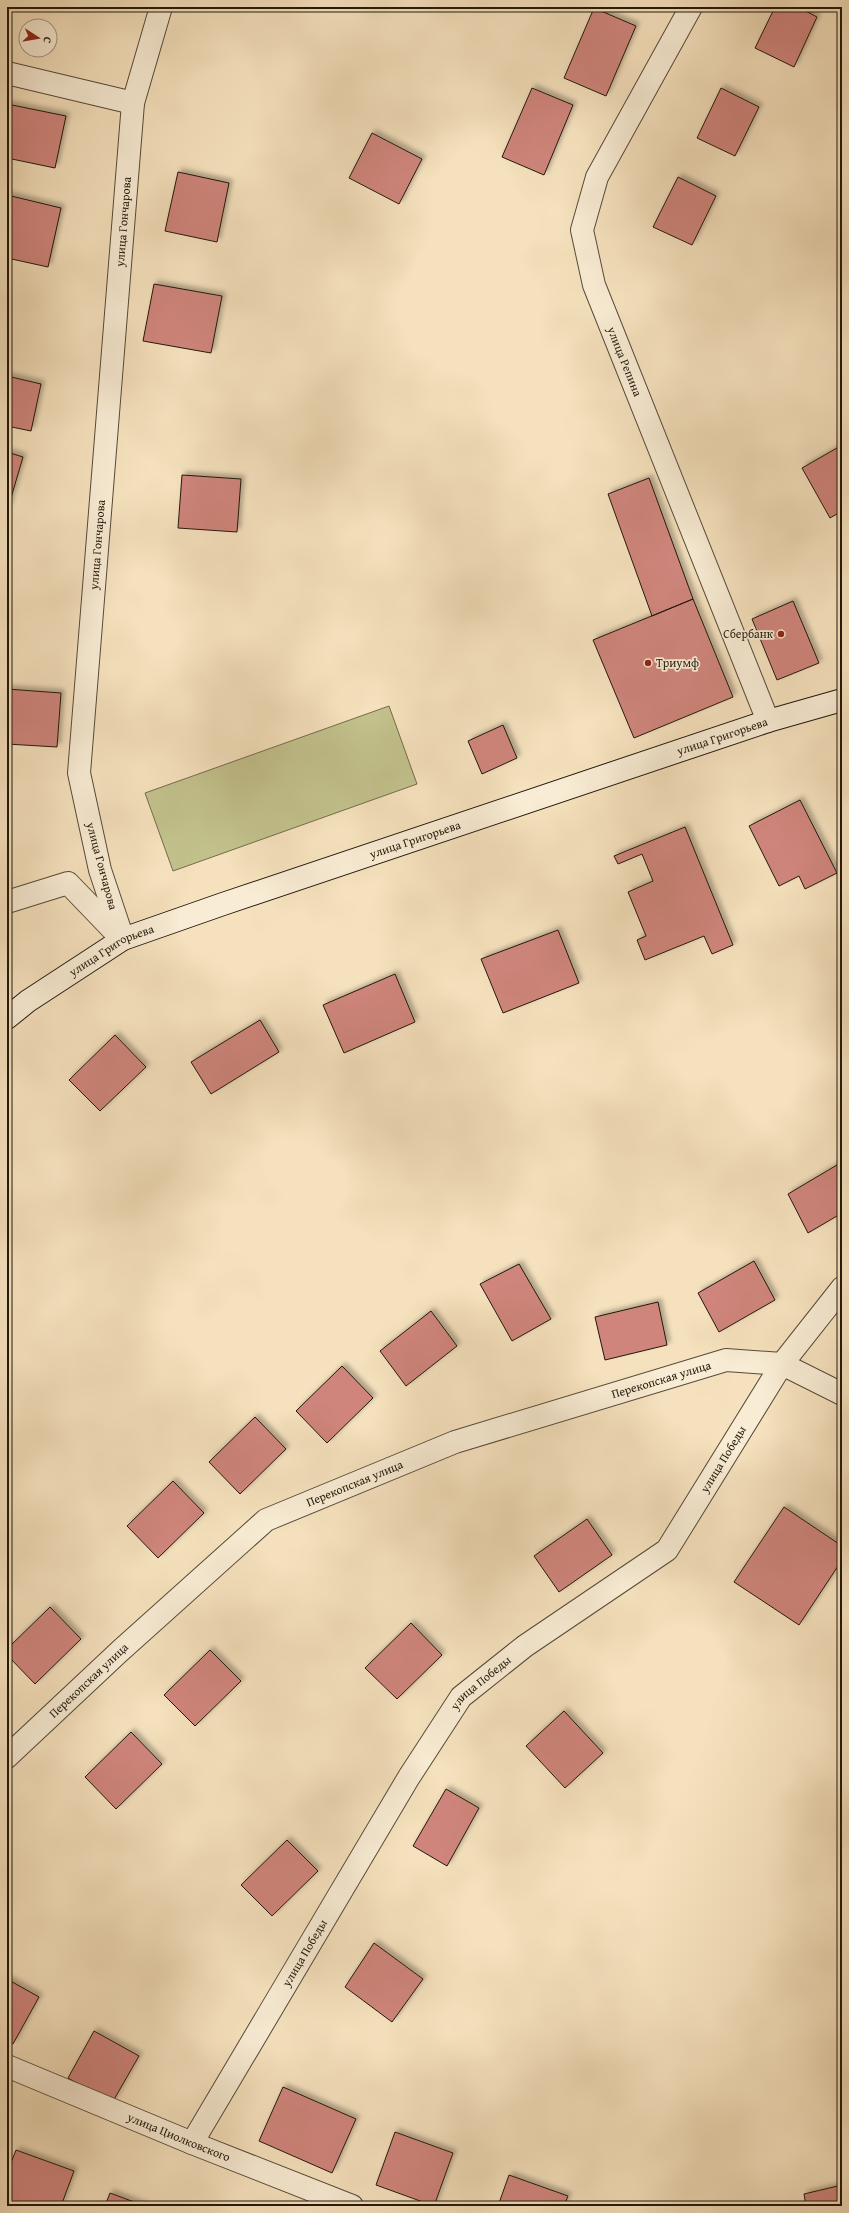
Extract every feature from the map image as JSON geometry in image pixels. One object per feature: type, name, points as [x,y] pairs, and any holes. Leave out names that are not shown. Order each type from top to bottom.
[{"type":"street","name":"улица Гончарова","points":[[123,939],[100,870],[80,772],[133,103],[161,7]]},
{"type":"street","name":"улица Репина","points":[[691,7],[597,177],[582,230],[594,284],[768,721]]},
{"type":"street","points":[[7,73],[133,103]]},
{"type":"street","name":"улица Григорьева","points":[[7,1018],[28,1001],[123,939],[230,901],[768,721],[842,700]]},
{"type":"street","name":"улица Гончарова","points":[[7,902],[68,882],[123,939]]},
{"type":"street","name":"улица Победы","points":[[192,2143],[405,1784],[461,1697],[525,1646],[667,1550],[782,1364],[842,1288]]},
{"type":"street","name":"Перекопская улица","points":[[7,1758],[120,1651],[266,1520],[456,1442],[718,1362],[726,1360],[782,1364]]},
{"type":"street","points":[[782,1364],[842,1394]]},
{"type":"street","name":"улица Циолковского","points":[[7,2066],[192,2143],[352,2206]]},
{"type":"shaded area","points":[[389,706],[417,784],[173,871],[145,793]]},
{"type":"building","points":[[775,7],[798,7],[817,17],[794,67],[755,48]]},
{"type":"building","points":[[594,8],[636,26],[606,96],[564,78]]},
{"type":"building","points":[[532,88],[573,105],[544,175],[502,157]]},
{"type":"building","points":[[721,88],[759,107],[735,156],[697,138]]},
{"type":"building","points":[[7,104],[66,116],[55,168],[7,158]]},
{"type":"building","points":[[372,133],[422,159],[399,204],[349,178]]},
{"type":"building","points":[[178,172],[229,183],[217,242],[165,231]]},
{"type":"building","points":[[678,177],[716,196],[692,245],[653,227]]},
{"type":"building","points":[[7,195],[61,208],[48,267],[7,258]]},
{"type":"building","points":[[154,284],[222,296],[211,353],[143,341]]},
{"type":"building","points":[[7,376],[41,384],[31,431],[7,426]]},
{"type":"building","points":[[837,448],[842,456],[842,511],[830,518],[802,468]]},
{"type":"building","points":[[7,452],[23,457],[8,508],[7,508]]},
{"type":"building","points":[[182,475],[241,479],[237,532],[178,528]]},
{"type":"building","points":[[649,478],[693,599],[652,616],[608,494]]},
{"type":"building","points":[[693,599],[733,697],[634,738],[593,640]]},
{"type":"building","points":[[793,601],[819,663],[777,680],[752,619]]},
{"type":"building","points":[[7,689],[61,693],[57,747],[7,744]]},
{"type":"building","points":[[503,725],[517,758],[482,774],[468,741]]},
{"type":"building","points":[[800,800],[837,873],[805,889],[799,876],[779,886],[749,826]]},
{"type":"building","points":[[685,827],[733,945],[712,954],[704,936],[645,960],[637,940],[646,936],[628,892],[653,881],[642,854],[618,864],[614,856]]},
{"type":"building","points":[[558,930],[579,983],[503,1013],[481,959]]},
{"type":"building","points":[[395,974],[415,1022],[344,1053],[323,1005]]},
{"type":"building","points":[[260,1020],[279,1052],[211,1094],[191,1062]]},
{"type":"building","points":[[115,1035],[146,1067],[100,1111],[69,1080]]},
{"type":"building","points":[[842,1162],[842,1213],[808,1233],[788,1194]]},
{"type":"building","points":[[754,1261],[775,1300],[719,1332],[698,1293]]},
{"type":"building","points":[[519,1264],[551,1319],[512,1341],[480,1284]]},
{"type":"building","points":[[658,1302],[667,1345],[605,1360],[595,1317]]},
{"type":"building","points":[[431,1311],[457,1346],[406,1386],[380,1351]]},
{"type":"building","points":[[342,1366],[373,1398],[327,1443],[296,1411]]},
{"type":"building","points":[[255,1417],[286,1449],[240,1494],[209,1462]]},
{"type":"building","points":[[173,1481],[204,1513],[158,1558],[127,1526]]},
{"type":"building","points":[[784,1507],[842,1546],[842,1560],[799,1625],[734,1582]]},
{"type":"building","points":[[587,1519],[612,1555],[559,1592],[534,1556]]},
{"type":"building","points":[[50,1607],[81,1639],[35,1684],[7,1655],[7,1649]]},
{"type":"building","points":[[411,1623],[442,1655],[397,1699],[365,1668]]},
{"type":"building","points":[[210,1650],[241,1681],[195,1726],[164,1695]]},
{"type":"building","points":[[564,1711],[603,1753],[565,1788],[526,1746]]},
{"type":"building","points":[[131,1732],[162,1764],[116,1809],[85,1777]]},
{"type":"building","points":[[446,1789],[479,1808],[447,1866],[413,1846]]},
{"type":"building","points":[[287,1840],[318,1871],[272,1916],[241,1885]]},
{"type":"building","points":[[374,1943],[423,1979],[392,2022],[345,1987]]},
{"type":"building","points":[[7,1979],[39,1997],[13,2044],[7,2041]]},
{"type":"building","points":[[94,2031],[139,2056],[112,2103],[68,2078]]},
{"type":"building","points":[[283,2087],[356,2119],[332,2173],[259,2141]]},
{"type":"building","points":[[395,2132],[453,2153],[434,2206],[376,2185]]},
{"type":"building","points":[[16,2150],[74,2171],[61,2206],[7,2206],[7,2173]]},
{"type":"building","points":[[509,2175],[568,2196],[564,2206],[498,2206]]},
{"type":"building","points":[[842,2185],[842,2206],[806,2206],[804,2194]]},
{"type":"building","points":[[110,2193],[145,2206],[105,2206]]},
{"type":"place","name":"Сбербанк","points":[[781,634]]},
{"type":"place","name":"Триумф","points":[[648,663]]}]
